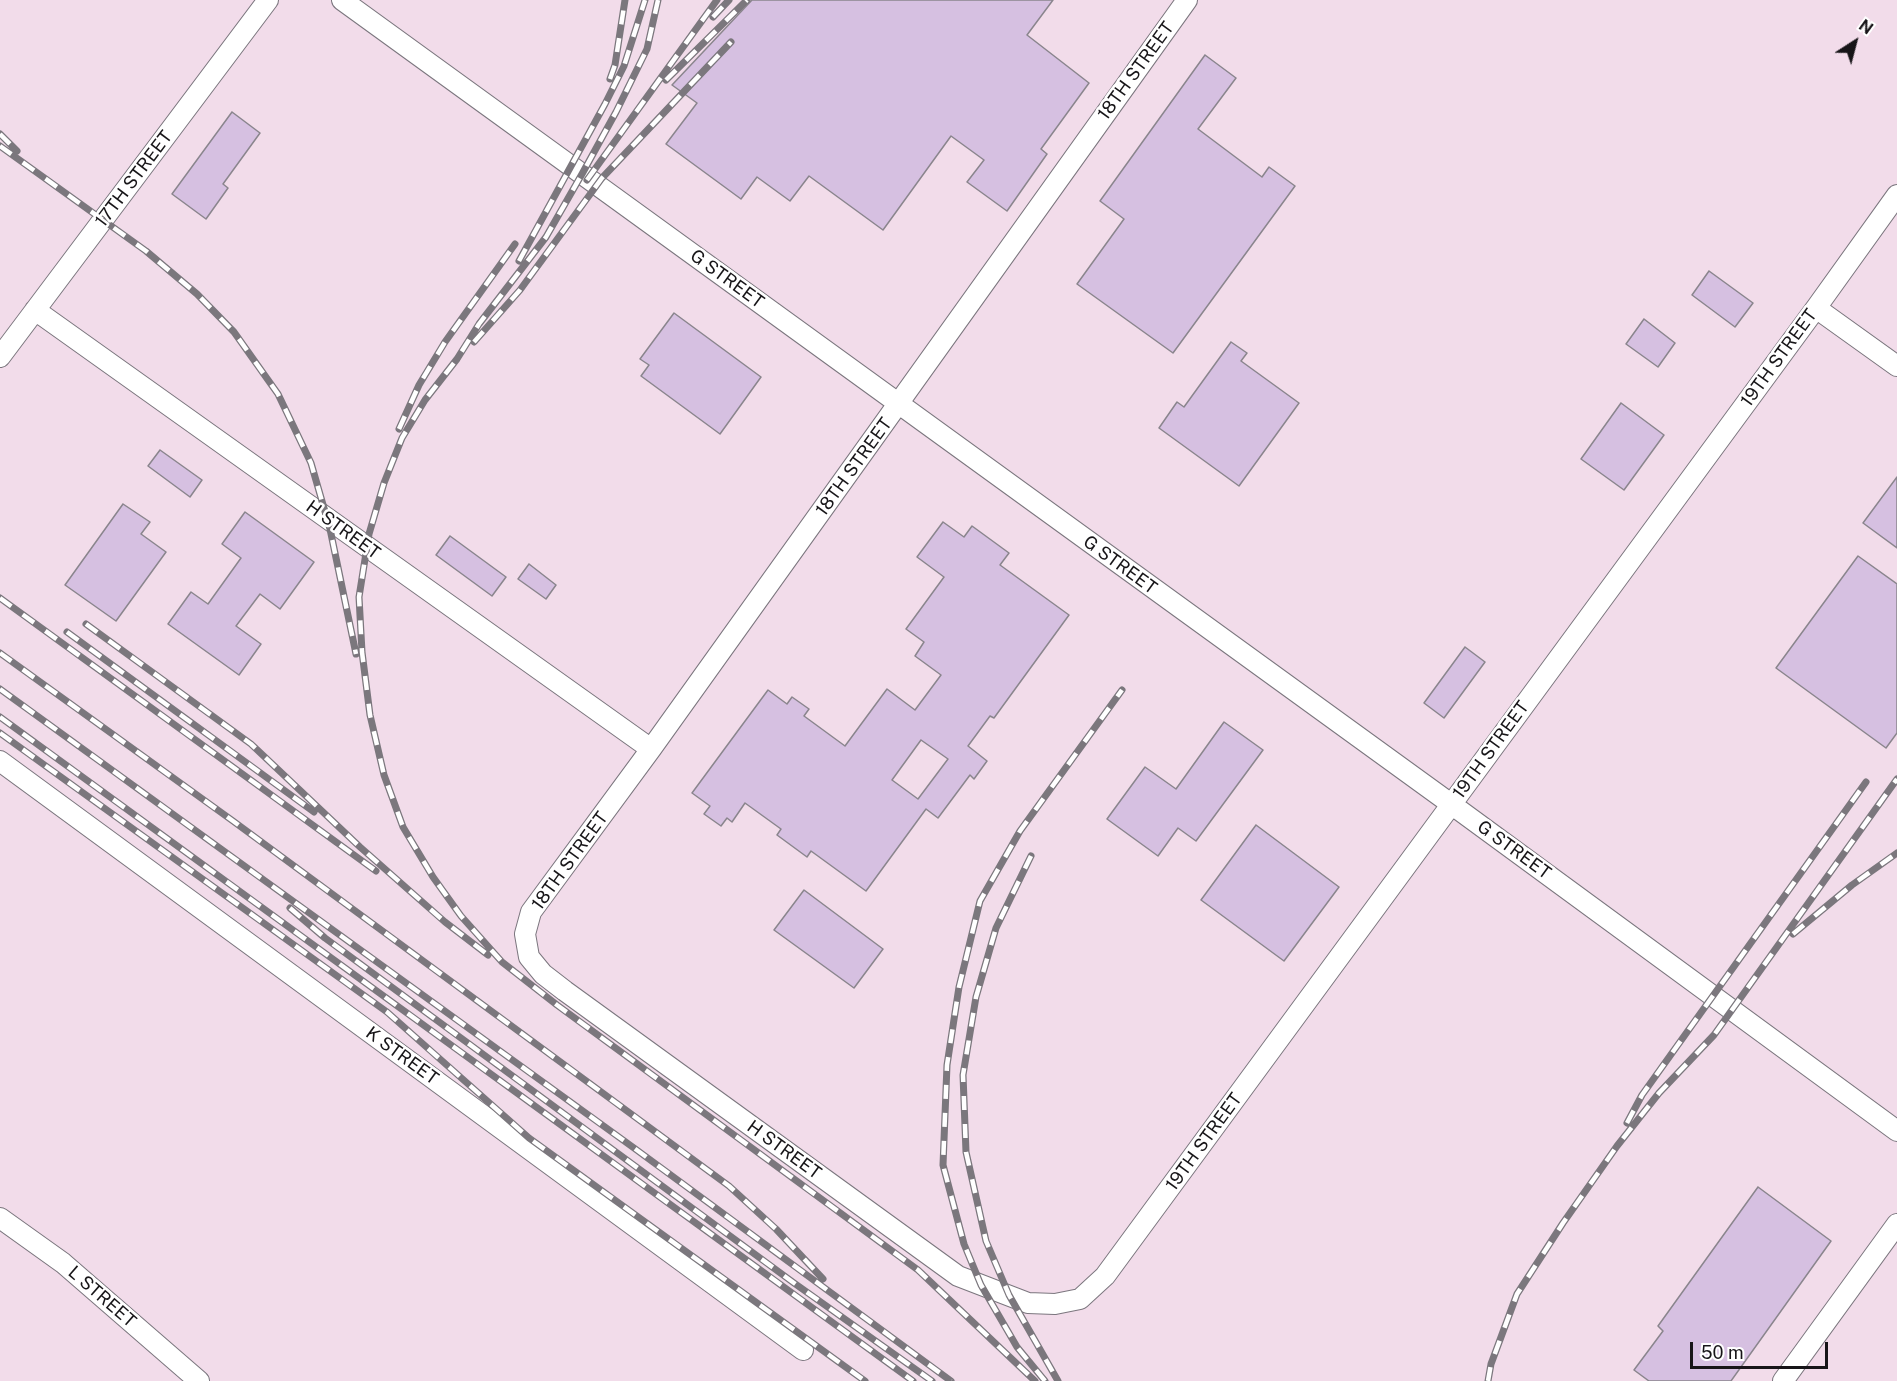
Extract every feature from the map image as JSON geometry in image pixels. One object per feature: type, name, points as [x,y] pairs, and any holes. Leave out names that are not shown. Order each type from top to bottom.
[{"type":"lane","name":"17TH STREET","points":[[0,357],[268,0]]},
{"type":"lane","name":"G STREET","points":[[342,0],[1451,804],[1897,1131]]},
{"type":"lane","name":"18TH STREET","points":[[525,934],[531,912],[651,749],[1187,0]]},
{"type":"lane","name":"19TH STREET","points":[[1080,1299],[1105,1276],[1897,195]]},
{"type":"lane","points":[[1816,308],[1897,366]]},
{"type":"lane","name":"H STREET","points":[[35,310],[651,749]]},
{"type":"lane","name":"K STREET","points":[[0,761],[803,1350]]},
{"type":"lane","name":"H STREET","points":[[525,934],[530,957],[543,974],[958,1276],[1029,1303],[1055,1304],[1080,1299]]},
{"type":"lane","name":"L STREET","points":[[0,1218],[63,1263],[200,1381]]},
{"type":"lane","points":[[1783,1381],[1897,1224]]},
{"type":"shaded area","points":[[0,0],[1897,0],[1897,1381],[0,1381]]},
{"type":"building","points":[[752,0],[1053,0],[1027,35],[1089,83],[1041,149],[1047,154],[1007,211],[967,182],[984,160],[951,136],[883,230],[809,176],[790,201],[757,177],[741,199],[666,144],[697,103],[672,85]]},
{"type":"building","points":[[1205,55],[1236,78],[1198,129],[1262,177],[1269,167],[1295,186],[1173,353],[1077,284],[1124,219],[1100,201]]},
{"type":"building","points":[[232,112],[260,133],[223,184],[228,188],[206,219],[172,194]]},
{"type":"building","points":[[1709,271],[1753,303],[1735,327],[1692,295]]},
{"type":"building","points":[[674,313],[761,377],[720,434],[641,376],[649,365],[640,359]]},
{"type":"building","points":[[1644,319],[1675,343],[1658,367],[1626,344]]},
{"type":"building","points":[[1231,342],[1247,353],[1241,361],[1299,403],[1239,486],[1159,428],[1177,402],[1184,407]]},
{"type":"building","points":[[1621,403],[1664,435],[1624,490],[1581,459]]},
{"type":"building","points":[[160,450],[202,480],[190,497],[148,466]]},
{"type":"building","points":[[1897,477],[1897,548],[1863,523]]},
{"type":"building","points":[[123,504],[150,522],[141,534],[166,552],[116,621],[65,585]]},
{"type":"building","points":[[245,512],[314,562],[280,609],[260,594],[236,626],[261,644],[239,675],[168,624],[191,592],[208,604],[241,558],[222,544]]},
{"type":"building","points":[[943,522],[964,537],[972,526],[1009,553],[1000,565],[1069,615],[994,718],[990,716],[968,746],[987,761],[974,779],[970,775],[938,818],[926,809],[866,891],[811,851],[807,857],[777,835],[781,829],[745,803],[732,822],[727,818],[721,826],[704,814],[710,806],[692,793],[768,690],[787,704],[792,697],[809,709],[804,716],[845,746],[887,689],[915,710],[941,675],[915,656],[924,642],[906,629],[944,577],[917,557]],"holes":[[[921,740],[948,759],[918,799],[892,780]]]},
{"type":"building","points":[[450,536],[506,577],[492,596],[436,555]]},
{"type":"building","points":[[1858,556],[1897,584],[1897,733],[1886,748],[1776,668]]},
{"type":"building","points":[[529,564],[556,585],[546,599],[518,579]]},
{"type":"building","points":[[1465,647],[1485,662],[1444,718],[1424,703]]},
{"type":"building","points":[[1224,722],[1263,750],[1196,841],[1178,828],[1158,856],[1107,819],[1145,767],[1176,789]]},
{"type":"building","points":[[1256,825],[1339,887],[1284,961],[1201,900]]},
{"type":"building","points":[[804,890],[883,949],[854,988],[774,930]]},
{"type":"building","points":[[1758,1187],[1831,1241],[1731,1381],[1649,1381],[1634,1370],[1663,1331],[1658,1326]]},
{"type":"railway","points":[[610,79],[615,65],[625,0]]},
{"type":"railway","points":[[519,261],[624,66],[645,0]]},
{"type":"railway","points":[[658,0],[647,49],[582,174],[546,237],[479,324],[457,359],[425,400],[402,438],[384,483],[369,534],[359,597],[362,652],[370,715],[384,775],[403,827],[433,877],[461,916],[502,962],[557,1005],[918,1270],[1035,1381]]},
{"type":"railway","points":[[587,180],[717,0]]},
{"type":"railway","points":[[713,17],[729,0]]},
{"type":"railway","points":[[666,80],[747,0]]},
{"type":"railway","points":[[474,342],[520,290],[602,178],[731,42]]},
{"type":"railway","points":[[0,134],[17,151]]},
{"type":"railway","points":[[0,146],[146,251],[197,294],[234,332],[278,394],[311,463],[330,529],[356,654]]},
{"type":"railway","points":[[399,429],[419,385],[445,342],[515,244]]},
{"type":"railway","points":[[0,598],[376,871]]},
{"type":"railway","points":[[86,624],[251,744],[360,847],[445,922],[488,955]]},
{"type":"railway","points":[[67,632],[314,812]]},
{"type":"railway","points":[[0,653],[233,821],[729,1186],[776,1229],[823,1279]]},
{"type":"railway","points":[[0,689],[634,1148],[951,1381]]},
{"type":"railway","points":[[1045,1381],[1017,1347],[981,1285],[964,1244],[943,1165],[947,1065],[959,987],[980,901],[1020,831],[1122,690]]},
{"type":"railway","points":[[0,717],[913,1381]]},
{"type":"railway","points":[[0,733],[387,1012],[529,1138],[865,1381]]},
{"type":"railway","points":[[1488,1381],[1491,1364],[1517,1294],[1563,1223],[1617,1146],[1659,1093],[1714,1035],[1897,779]]},
{"type":"railway","points":[[1627,1123],[1642,1095],[1866,782]]},
{"type":"railway","points":[[1793,934],[1852,885],[1897,853]]},
{"type":"railway","points":[[1031,856],[996,928],[976,997],[963,1075],[966,1152],[986,1241],[1009,1295],[1058,1381]]},
{"type":"railway","points":[[290,908],[325,938],[794,1283],[932,1381]]}]
